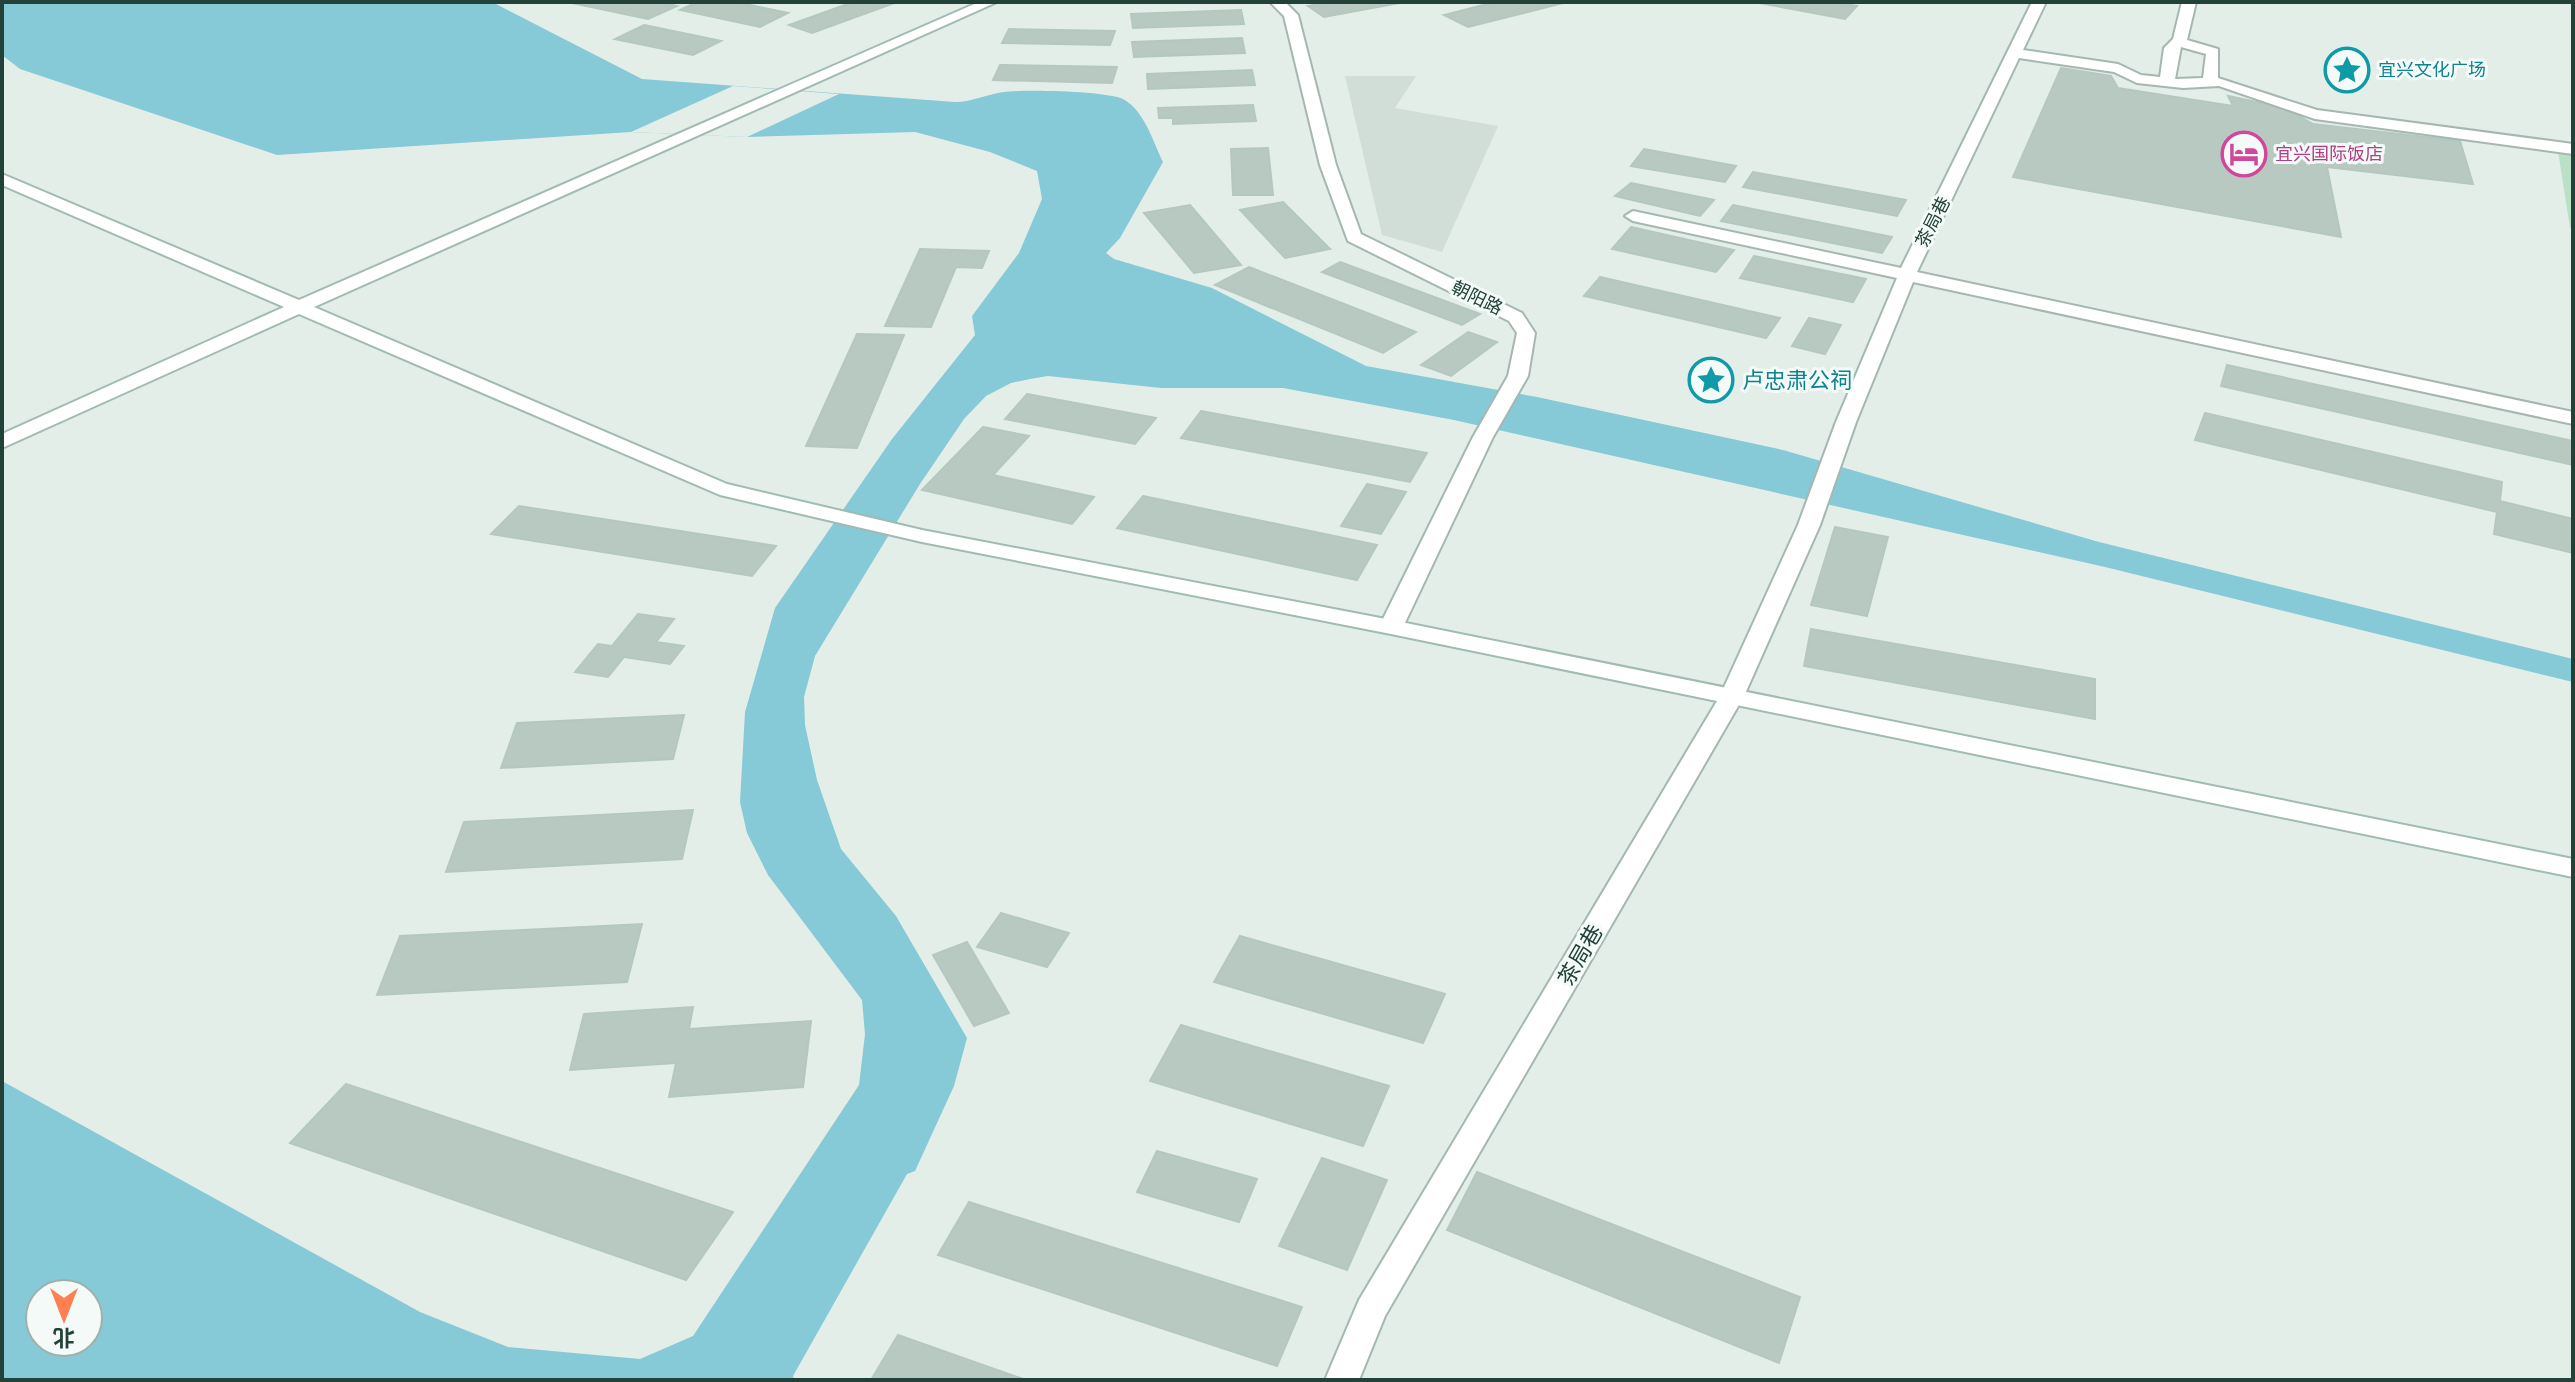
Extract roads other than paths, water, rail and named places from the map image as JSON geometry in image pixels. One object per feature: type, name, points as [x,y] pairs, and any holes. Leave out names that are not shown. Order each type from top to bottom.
[{"type":"street","points":[[2,442],[295,307],[693,135],[990,2]]},
{"type":"street","name":"朝阳路","points":[[1277,2],[1291,15],[1328,165],[1354,237],[1516,317],[1526,333],[1518,376],[1483,437],[1391,627]]},
{"type":"street","name":"茶局巷","points":[[1342,1380],[1371,1310],[1732,696],[1809,525],[1907,275],[2039,2]]},
{"type":"street","points":[[2167,82],[2171,48],[2179,42],[2189,2]]},
{"type":"street","points":[[2179,42],[2213,52],[2210,82]]},
{"type":"street","points":[[2015,53],[2118,68],[2137,79],[2220,82],[2315,114],[2573,149]]},
{"type":"street","points":[[2,179],[720,489],[922,536],[1391,627],[2573,868]]},
{"type":"street","points":[[1633,216],[2573,418]]},
{"type":"water","points":[[2,2],[492,2],[642,79],[955,102],[1014,91],[1065,91],[1114,96],[1131,104],[1137,111],[1163,162],[1120,238],[1106,253],[1114,259],[1212,288],[1366,366],[1537,397],[1783,450],[2099,542],[2573,659],[2573,682],[2105,567],[1454,420],[1283,388],[1161,388],[1048,376],[1011,383],[986,396],[964,419],[920,484],[815,656],[804,697],[805,725],[817,780],[841,849],[896,916],[967,1038],[954,1086],[915,1171],[907,1174],[793,1376],[794,1380],[2,1380],[2,1081],[420,1312],[508,1347],[640,1359],[693,1336],[859,1085],[865,1034],[862,1000],[768,875],[747,833],[740,802],[745,712],[775,608],[892,439],[975,335],[972,316],[1019,253],[1042,199],[1037,171],[990,152],[915,132],[747,137],[631,132],[277,155],[20,69],[2,55]]},
{"type":"place","name":"宜兴文化广场","points":[[2347,70]]},
{"type":"place","name":"宜兴国际饭店","points":[[2244,154]]},
{"type":"place","name":"卢忠肃公祠","points":[[1711,380]]}]
